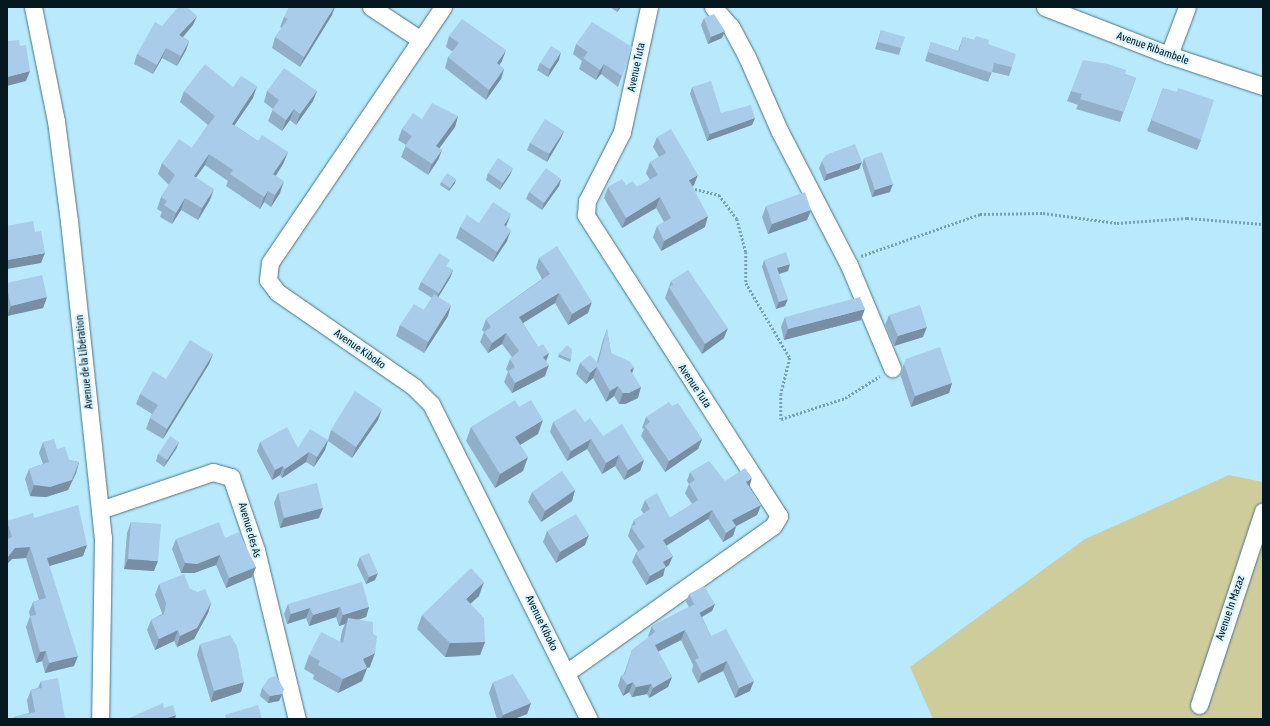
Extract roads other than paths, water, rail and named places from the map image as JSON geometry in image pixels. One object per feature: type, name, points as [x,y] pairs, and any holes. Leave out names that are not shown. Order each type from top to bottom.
[{"type":"street","name":"Avenue de la Libération","points":[[33,7],[57,129],[100,510],[104,577],[100,719]]},
{"type":"street","points":[[371,7],[421,40]]},
{"type":"street","name":"Avenue Kiboko","points":[[443,7],[270,263],[268,280],[277,292],[426,397],[589,719]]},
{"type":"street","name":"Avenue Tuta","points":[[566,673],[773,526],[779,516],[586,215],[588,201],[622,132],[649,7]]},
{"type":"street","points":[[713,7],[731,27],[747,57],[780,132],[849,265],[892,368]]},
{"type":"street","name":"Avenue Ribambele","points":[[1045,7],[1079,13],[1169,55],[1263,86]]},
{"type":"street","points":[[1169,55],[1187,7]]},
{"type":"street","name":"Avenue des As","points":[[100,510],[213,472],[231,477],[256,550],[297,719]]},
{"type":"street","name":"Avenue In Mazaz","points":[[1199,705],[1263,511]]}]
